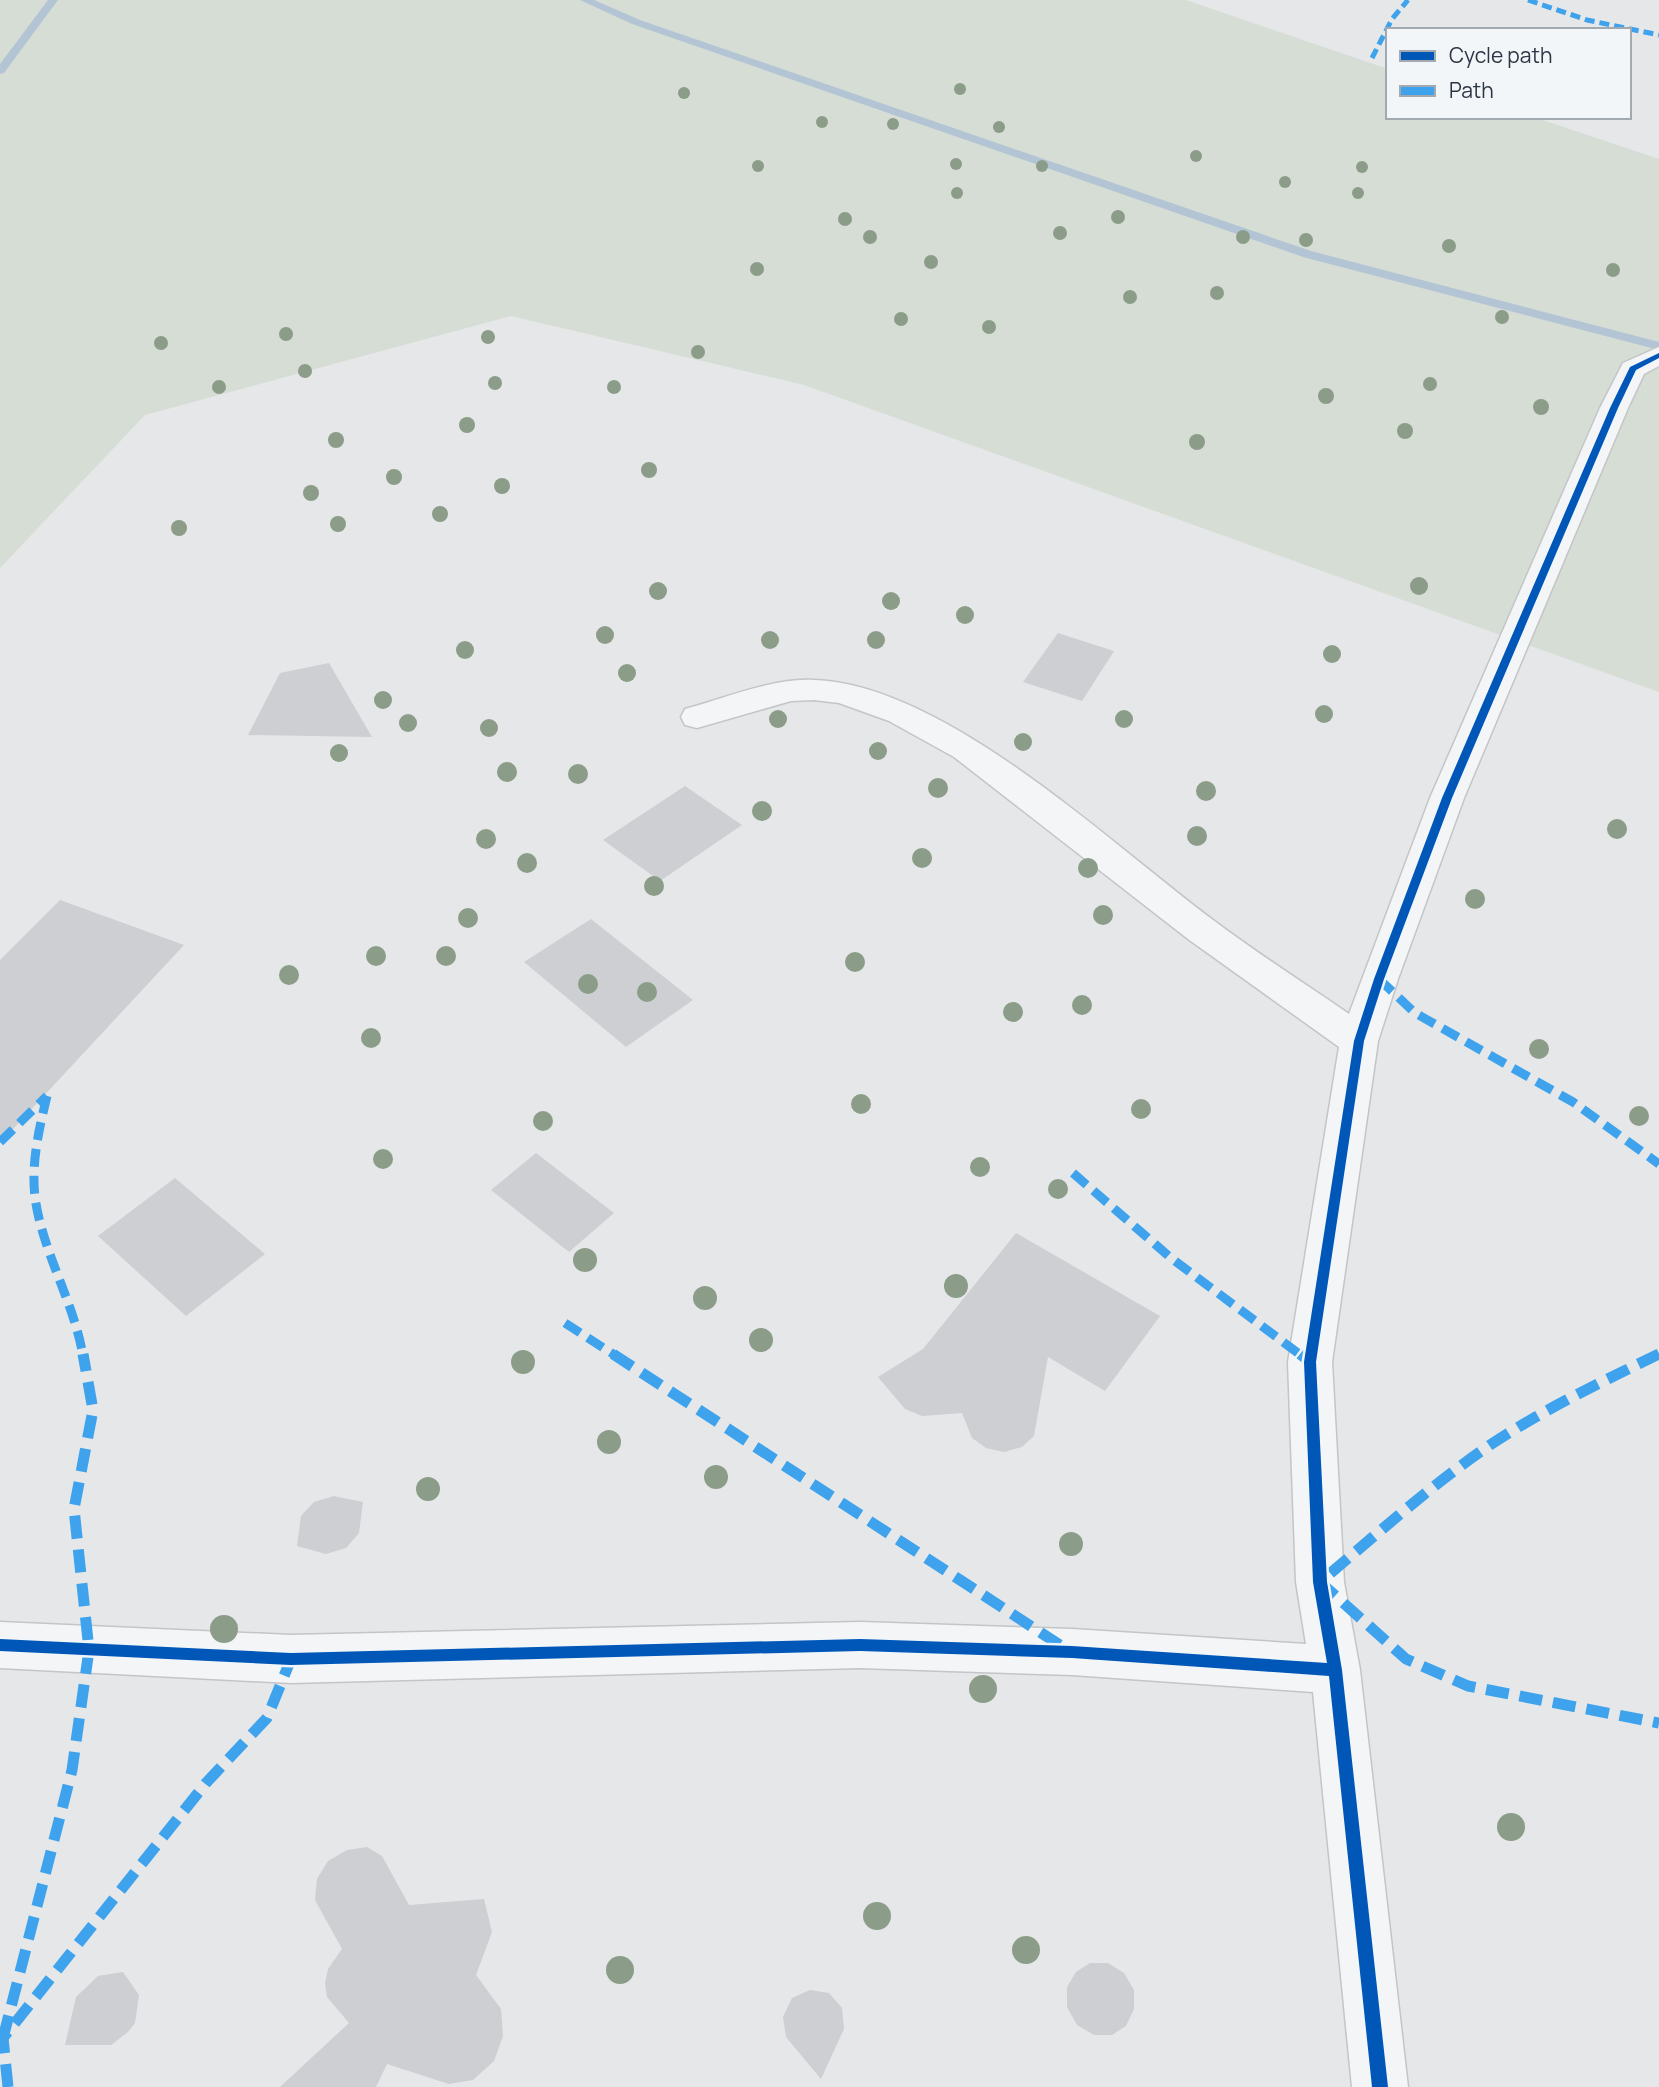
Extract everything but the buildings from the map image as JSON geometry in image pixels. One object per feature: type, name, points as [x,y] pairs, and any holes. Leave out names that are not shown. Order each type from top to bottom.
[{"type":"street","points":[[1380,2087],[1335,1670],[1320,1582],[1310,1362],[1359,1041],[1383,966],[1447,798],[1614,408],[1633,369],[1659,355]]},
{"type":"street","points":[[697,717],[790,691],[814,690],[844,693],[901,714],[965,750],[1070,827],[1202,930],[1359,1041]]},
{"type":"street","points":[[0,1645],[291,1659],[860,1645],[1072,1652],[1335,1670]]},
{"type":"shaded area","points":[[0,0],[1186,0],[1386,68],[1386,119],[1540,119],[1659,159],[1659,692],[804,385],[511,316],[145,415],[0,568]]},
{"type":"waterway","points":[[0,71],[53,0]]},
{"type":"waterway","points":[[585,0],[636,22],[1307,254],[1659,346]]},
{"type":"marked path","points":[[1387,28],[1408,0]]},
{"type":"marked path","points":[[1528,0],[1587,20],[1625,28]]},
{"type":"marked path","points":[[1631,29],[1659,35]]},
{"type":"marked path","points":[[1372,58],[1386,31]]},
{"type":"marked path","points":[[1379,979],[1415,1013],[1573,1102],[1659,1164]]},
{"type":"marked path","points":[[0,1142],[47,1096]]},
{"type":"marked path","points":[[3,2038],[72,1770],[89,1650],[74,1509],[93,1410],[78,1326],[55,1270],[35,1197],[36,1140],[47,1096]]},
{"type":"marked path","points":[[1073,1173],[1171,1258],[1310,1362]]},
{"type":"marked path","points":[[565,1323],[1066,1649]]},
{"type":"marked path","points":[[1659,1354],[1552,1408],[1491,1445],[1425,1494],[1320,1582],[1406,1659],[1468,1686],[1659,1723]]},
{"type":"marked path","points":[[8,2087],[3,2038],[206,1783],[267,1718],[291,1659]]},
{"type":"cycle path","points":[[1380,2087],[1335,1670],[1320,1582],[1310,1362],[1359,1041],[1379,979],[1447,798],[1614,408],[1633,369],[1659,355]]},
{"type":"cycle path","points":[[0,1645],[291,1659],[860,1645],[1072,1652],[1335,1670]]}]
